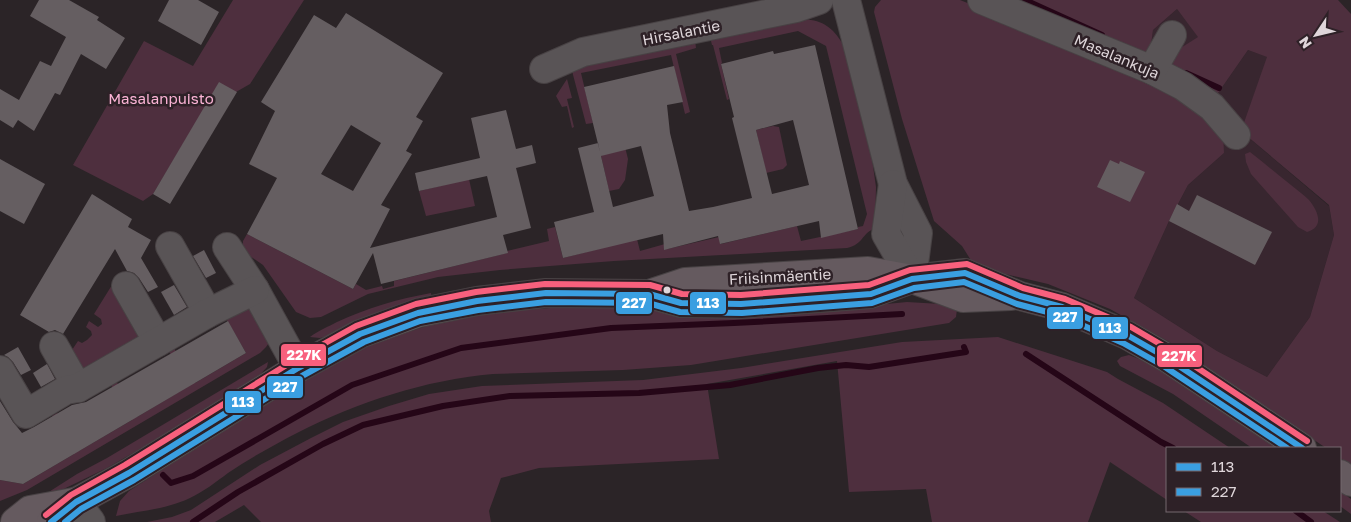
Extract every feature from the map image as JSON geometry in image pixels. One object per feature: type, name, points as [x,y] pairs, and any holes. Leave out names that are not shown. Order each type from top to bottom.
[{"type":"main road","name":"Friisinmäentie","points":[[51,522],[84,512],[129,472],[298,368],[360,334],[418,313],[477,301],[546,294],[650,294],[681,303],[741,304],[871,294],[912,279],[965,273],[1020,296],[1062,307],[1128,334],[1300,447]]},
{"type":"main road","name":"Friisinmäentie","points":[[15,522],[30,510],[84,512]]},
{"type":"street","name":"Hirsalantie","points":[[544,69],[583,52],[796,8],[819,0]]},
{"type":"street","points":[[846,0],[893,184],[886,234],[912,279]]},
{"type":"street","name":"Masalankuja","points":[[982,0],[1152,70],[1183,86],[1212,107],[1236,135]]},
{"type":"street","points":[[1152,70],[1172,35]]},
{"type":"street","points":[[170,246],[208,313]]},
{"type":"street","points":[[227,247],[255,290],[298,368]]},
{"type":"street","points":[[126,286],[158,342]]},
{"type":"street","points":[[0,370],[26,414],[66,390],[78,388],[208,313],[255,290]]},
{"type":"street","points":[[54,346],[78,388]]},
{"type":"shaded area","points":[[1177,9],[1199,37],[1168,56],[1216,96],[1248,50],[1268,57],[1241,131],[1329,206],[1334,235],[1310,317],[1267,377],[1217,351],[1134,298],[1169,221],[1188,185],[1224,153],[1149,60],[1153,30]]},
{"type":"green space","name":"Masalanpuisto","points":[[233,0],[304,0],[250,84],[236,92],[194,126],[153,194],[143,201],[73,165],[144,41],[193,66]]},
{"type":"green space","points":[[881,0],[960,0],[1095,54],[1196,105],[1223,134],[1224,153],[1188,185],[1169,221],[1134,298],[1217,351],[1267,377],[1310,317],[1334,235],[1329,205],[1241,131],[1267,57],[1248,50],[1216,96],[1162,66],[1168,56],[1198,37],[1177,9],[1153,30],[1149,60],[1016,0],[1338,0],[1351,14],[1351,466],[1341,459],[1341,447],[1325,447],[1171,343],[1110,309],[1048,284],[983,269],[972,262],[962,246],[934,221],[902,119],[874,12],[875,7]]},
{"type":"green space","points":[[804,19],[817,21],[827,26],[843,44],[871,152],[876,187],[875,228],[870,230],[853,246],[847,248],[614,261],[438,277],[368,294],[321,317],[310,318],[296,312],[263,265],[247,254],[243,247],[243,241],[247,234],[353,289],[356,284],[366,290],[382,286],[383,289],[394,286],[394,281],[549,241],[547,229],[555,227],[563,258],[637,239],[640,251],[665,244],[667,249],[719,237],[721,244],[797,226],[801,241],[858,229],[858,227],[863,226],[867,214],[826,46],[798,31],[719,48],[729,99],[727,100],[710,37]]},
{"type":"green space","points":[[695,40],[696,48],[676,54],[690,112],[685,114],[671,55],[581,73],[593,123],[586,124],[572,71],[573,68]]},
{"type":"green space","points":[[567,79],[572,98],[567,99],[574,127],[572,128],[567,106],[562,107],[556,96]]},
{"type":"green space","points":[[773,126],[779,127],[787,165],[783,169],[766,173],[756,130]]},
{"type":"green space","points":[[624,143],[628,159],[625,180],[619,189],[609,191],[601,156]]},
{"type":"green space","points":[[1250,152],[1309,200],[1318,218],[1318,223],[1313,230],[1307,232],[1298,227],[1251,174],[1245,154]]},
{"type":"green space","points":[[469,179],[475,206],[426,216],[419,191]]},
{"type":"green space","points":[[112,285],[146,344],[89,377],[70,353],[78,341],[82,343],[92,335],[91,331],[86,327],[89,321],[98,327],[102,324],[101,319],[94,314]]},
{"type":"green space","points":[[431,293],[432,300],[329,336],[320,338],[310,337],[320,330],[371,308]]},
{"type":"green space","points":[[247,301],[269,343],[260,353],[27,490],[0,501],[0,480],[23,484],[74,454],[52,416],[57,413],[79,451],[132,420],[109,382],[115,379],[137,417],[189,386],[167,348],[172,345],[195,383],[246,353],[224,315]]},
{"type":"green space","points":[[907,302],[941,304],[957,309],[956,317],[949,323],[691,365],[623,370],[493,374],[442,381],[368,402],[320,422],[271,447],[228,473],[205,490],[181,502],[116,516],[120,501],[129,491],[299,382],[364,348],[427,326],[461,318],[508,311],[565,307],[626,307],[677,311],[866,306]]},
{"type":"green space","points":[[998,337],[1107,372],[1163,403],[1229,447],[1166,447],[1166,499],[1110,462],[1088,522],[932,522],[926,489],[849,492],[837,361],[707,384],[719,459],[539,468],[501,478],[489,511],[491,522],[261,522],[244,505],[215,522],[147,522],[172,517],[191,510],[260,465],[343,422],[429,394],[482,386],[643,380],[741,368],[902,342]]},
{"type":"green space","points":[[1129,355],[1149,363],[1276,447],[1251,447],[1173,394],[1120,366],[1117,361],[1121,357]]},
{"type":"green space","points":[[268,362],[267,367],[259,376],[213,407],[107,468],[45,498],[44,495],[77,474]]},
{"type":"green space","points":[[1341,492],[1351,499],[1351,514],[1341,507]]},
{"type":"green space","points":[[1186,512],[1325,512],[1340,522],[1201,522]]},
{"type":"building","points":[[39,0],[69,0],[99,17],[97,20],[125,38],[106,69],[81,54],[60,95],[55,93],[34,131],[18,120],[13,128],[0,120],[0,89],[19,100],[40,61],[51,66],[66,37],[30,16]]},
{"type":"building","points":[[169,0],[198,0],[219,12],[201,45],[158,21]]},
{"type":"building","points":[[346,13],[443,73],[416,117],[423,121],[406,151],[412,154],[381,205],[390,209],[370,248],[497,217],[487,176],[419,191],[415,173],[480,158],[471,118],[506,110],[516,149],[532,145],[536,163],[516,168],[531,228],[503,235],[508,253],[381,284],[373,253],[353,289],[247,234],[277,178],[249,164],[275,111],[261,102],[314,15],[336,28]],"holes":[[[351,125],[381,143],[353,191],[321,174]]]},
{"type":"building","points":[[815,45],[858,229],[821,238],[819,221],[720,244],[718,236],[664,250],[663,234],[563,258],[554,222],[594,212],[578,148],[598,143],[584,87],[674,66],[683,102],[667,105],[670,133],[689,211],[752,198],[721,64],[773,51],[774,54]],"holes":[[[793,120],[809,185],[772,194],[756,130]],[[641,146],[654,196],[613,207],[601,156]]]},
{"type":"building","points":[[219,82],[237,92],[170,204],[153,194]]},
{"type":"building","points":[[0,159],[45,184],[24,224],[0,211]]},
{"type":"building","points":[[1110,160],[1119,164],[1120,161],[1145,172],[1130,202],[1097,187]]},
{"type":"building","points":[[92,194],[132,219],[128,227],[151,240],[141,258],[158,287],[148,292],[134,273],[127,271],[115,249],[63,334],[55,330],[49,332],[20,315]]},
{"type":"building","points":[[1197,195],[1272,232],[1255,265],[1169,221],[1177,204],[1189,211]]},
{"type":"building","points":[[204,250],[216,273],[206,278],[193,256]]},
{"type":"building","points":[[174,285],[187,307],[174,315],[161,292]]},
{"type":"building","points":[[228,321],[246,353],[23,484],[0,480],[0,401],[22,433],[72,405],[86,402]]},
{"type":"building","points":[[18,347],[31,370],[21,375],[13,362],[4,355]]},
{"type":"building","points":[[47,364],[55,379],[41,387],[33,373]]},
{"type":"waterway","points":[[1025,0],[1102,35]]},
{"type":"waterway","points":[[1186,73],[1219,88]]},
{"type":"waterway","points":[[163,475],[171,483],[193,476],[352,385],[461,348],[611,328],[902,314]]},
{"type":"waterway","points":[[193,522],[238,492],[323,444],[363,425],[443,406],[510,396],[639,393],[730,385],[818,368],[846,365],[869,367],[966,352],[964,347]]},
{"type":"waterway","points":[[1026,354],[1171,447]]},
{"type":"waterway","points":[[1297,512],[1311,522]]},
{"type":"transit line","name":"227K","points":[[46,515],[71,495],[125,465],[293,361],[356,326],[416,304],[476,292],[545,284],[650,285],[682,294],[741,295],[869,285],[910,270],[967,264],[1023,288],[1065,299],[1131,327],[1172,351],[1307,441]]},
{"type":"transit line","name":"113","points":[[51,522],[76,502],[129,473],[298,368],[360,334],[418,313],[477,301],[546,293],[649,294],[681,303],[741,304],[871,294],[912,279],[965,273],[1020,296],[1062,307],[1127,335],[1167,358],[1300,447]]},
{"type":"transit line","name":"227","points":[[65,522],[81,509],[134,480],[302,376],[364,342],[420,321],[478,310],[546,302],[648,303],[680,312],[742,313],[872,303],[914,288],[964,282],[1017,304],[1059,315],[1123,343],[1162,365],[1285,447]]}]
